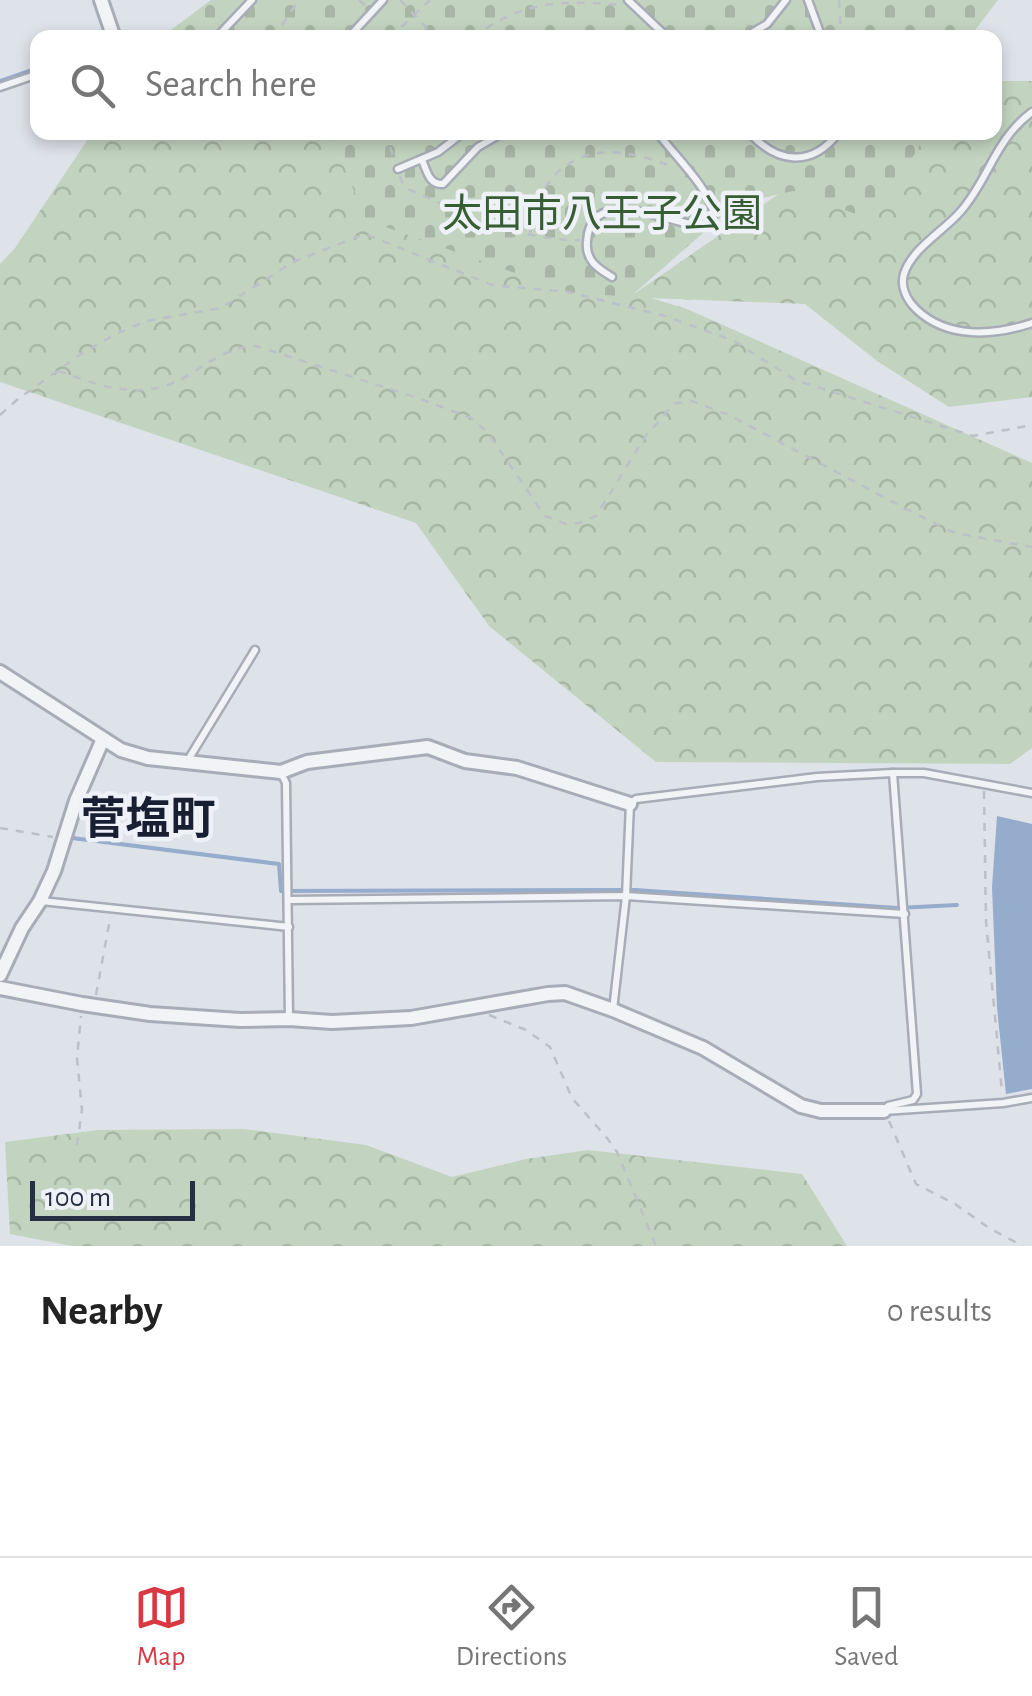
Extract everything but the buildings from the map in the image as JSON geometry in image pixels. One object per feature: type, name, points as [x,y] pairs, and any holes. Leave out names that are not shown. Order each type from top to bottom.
[{"type":"street","points":[[101,0],[111,30]]},
{"type":"street","points":[[0,672],[102,739],[148,758],[280,772],[307,762],[428,747],[465,760],[517,768],[630,804]]},
{"type":"street","points":[[0,975],[54,871],[76,801],[102,739]]},
{"type":"street","points":[[0,988],[88,1005],[180,1016],[332,1022],[391,1020],[565,993],[703,1048],[801,1106],[820,1111],[884,1111]]},
{"type":"lane","points":[[224,30],[252,0]]},
{"type":"lane","points":[[355,30],[383,0]]},
{"type":"lane","points":[[756,30],[767,24],[786,0]]},
{"type":"lane","points":[[808,0],[819,30]]},
{"type":"lane","points":[[631,3],[660,30]]},
{"type":"lane","points":[[0,87],[30,77]]},
{"type":"lane","points":[[1032,112],[1006,135],[960,212],[914,257],[903,284],[914,308],[950,330],[1003,331],[1032,324]]},
{"type":"lane","points":[[398,170],[438,152],[454,140]]},
{"type":"lane","points":[[422,160],[431,181],[443,184],[478,147],[490,140]]},
{"type":"lane","points":[[612,278],[594,266],[586,247],[591,221],[601,212],[627,210],[701,226],[714,214],[704,190],[663,140]]},
{"type":"lane","points":[[756,140],[776,154],[793,158],[809,156],[832,140]]},
{"type":"lane","points":[[188,760],[254,650]]},
{"type":"lane","points":[[280,772],[286,783],[289,1019]]},
{"type":"lane","points":[[884,1111],[888,1106],[913,1100],[917,1094],[893,773]]},
{"type":"lane","points":[[612,1010],[626,896],[630,804],[636,799],[816,776],[893,773],[924,773],[1032,793]]},
{"type":"lane","points":[[289,900],[626,896],[905,914]]},
{"type":"lane","points":[[40,900],[289,927]]},
{"type":"lane","points":[[884,1111],[1032,1098]]},
{"type":"path","points":[[278,30],[299,0]]},
{"type":"path","points":[[359,0],[371,11]]},
{"type":"path","points":[[400,0],[428,30]]},
{"type":"path","points":[[398,30],[430,0]]},
{"type":"path","points":[[839,0],[841,30]]},
{"type":"path","points":[[487,30],[537,5],[560,1],[631,3]]},
{"type":"path","points":[[388,140],[392,152]]},
{"type":"path","points":[[529,236],[541,193],[574,159],[604,151],[640,155],[671,166],[678,160]]},
{"type":"path","points":[[398,170],[410,190],[529,236],[570,240]]},
{"type":"path","points":[[0,415],[84,352],[118,333],[146,321],[221,308],[293,262],[365,234],[492,284],[568,292],[665,316],[734,341],[795,380],[973,436],[1032,425]]},
{"type":"path","points":[[58,371],[123,390],[151,390],[177,382],[221,354],[256,346],[470,418],[488,433],[545,516],[573,524],[596,516],[646,438],[671,407],[692,401],[750,425],[944,528],[1032,547]]},
{"type":"path","points":[[984,784],[986,921],[1004,1103]]},
{"type":"path","points":[[0,828],[64,838]]},
{"type":"path","points":[[77,1145],[82,1110],[77,1058],[112,908]]},
{"type":"path","points":[[482,1008],[486,1014],[526,1030],[550,1047],[572,1098],[617,1152],[656,1246]]},
{"type":"path","points":[[884,1111],[916,1184],[1023,1246]]},
{"type":"green space","points":[[211,0],[998,0],[975,30],[171,30]]},
{"type":"green space","points":[[1002,81],[1032,81],[1032,397],[949,407],[877,361],[805,304],[651,298],[687,309],[1032,463],[1032,748],[1010,764],[656,762],[489,626],[416,523],[0,382],[0,264],[15,248],[87,140],[333,140],[367,220],[634,294],[857,140],[1002,140]]},
{"type":"green space","name":"太田市八王子公園","points":[[333,140],[921,140],[872,220],[793,191],[736,204],[630,297],[568,292],[366,220]]},
{"type":"green space","points":[[244,1129],[366,1145],[452,1177],[526,1159],[588,1150],[802,1174],[847,1246],[72,1246],[10,1234],[5,1142],[98,1130]]},
{"type":"water","points":[[997,816],[1032,824],[1032,1089],[1006,1094],[997,1008],[992,887]]},
{"type":"waterway","points":[[0,81],[30,71]]},
{"type":"waterway","points":[[72,838],[279,864],[281,891],[635,890],[897,908],[957,905]]},
{"type":"district","name":"菅塩町","points":[[148,818]]}]
